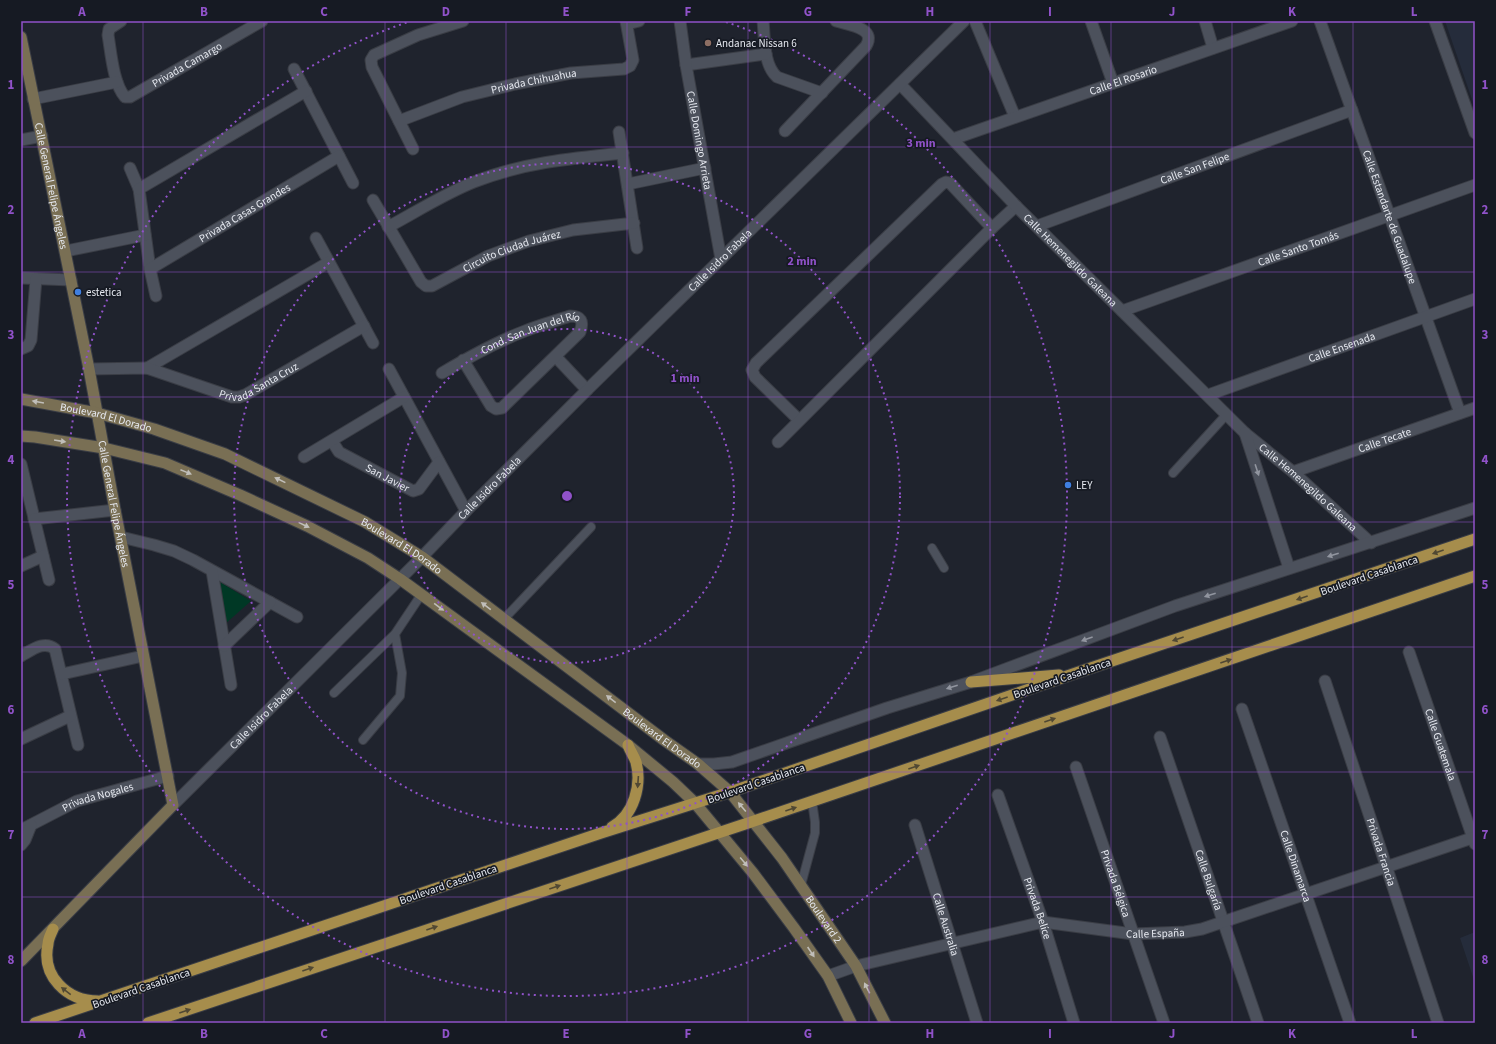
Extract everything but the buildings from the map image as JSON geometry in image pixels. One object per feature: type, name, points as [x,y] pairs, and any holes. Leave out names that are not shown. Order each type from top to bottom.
[{"type":"main road","name":"Calle General Felipe Ángeles","points":[[21,37],[66,251],[173,805]]},
{"type":"main road","name":"Boulevard El Dorado","points":[[21,399],[97,413],[154,429],[226,454],[365,522],[422,557],[698,764],[730,792],[754,821]]},
{"type":"main road","points":[[21,436],[104,448],[165,464],[240,495],[307,526],[368,558],[400,579],[628,745],[673,782],[695,803],[753,873],[794,928],[828,976],[851,1023]]},
{"type":"main road","name":"Boulevard Casablanca","points":[[35,1023],[601,833],[730,792],[1475,539]]},
{"type":"main road","points":[[148,1023],[812,802],[1475,576]]},
{"type":"main road","points":[[971,682],[1076,674]]},
{"type":"main road","points":[[601,833],[616,825],[628,812],[636,796],[639,778],[636,761],[628,745]]},
{"type":"main road","name":"Calle Isidro Fabela","points":[[21,961],[173,805]]},
{"type":"main road","name":"Boulevard 2","points":[[754,821],[801,885],[856,966],[885,1023]]},
{"type":"main road","points":[[53,929],[48,944],[47,959],[51,974],[60,986],[72,996],[87,1001],[102,1001]]},
{"type":"street","name":"Privada Camargo","points":[[121,21],[109,29],[108,35],[117,82],[125,97],[130,97],[262,21]]},
{"type":"street","points":[[413,149],[372,67],[371,60],[374,55],[418,34],[463,21]]},
{"type":"street","name":"Privada Chihuahua","points":[[399,121],[462,96],[571,73],[624,69],[630,66],[633,60],[626,22],[640,21]]},
{"type":"street","name":"Calle Domingo Arrieta","points":[[680,21],[686,65],[721,258]]},
{"type":"street","points":[[762,21],[766,54],[772,72],[777,76],[822,93]]},
{"type":"street","points":[[785,131],[869,42],[870,37],[863,29],[836,21]]},
{"type":"street","name":"Calle Isidro Fabela","points":[[173,805],[587,390],[964,21]]},
{"type":"street","points":[[975,21],[1015,117]]},
{"type":"street","points":[[1091,21],[1113,83]]},
{"type":"street","points":[[1205,21],[1213,48]]},
{"type":"street","name":"Calle El Rosario","points":[[954,139],[1292,21]]},
{"type":"street","name":"Calle Estandarte de Guadalupe","points":[[1320,21],[1460,413]]},
{"type":"street","points":[[1435,21],[1475,133]]},
{"type":"street","points":[[686,65],[766,54]]},
{"type":"street","points":[[294,69],[353,182]]},
{"type":"street","points":[[33,99],[117,82]]},
{"type":"street","name":"Calle Hemenegildo Galeana","points":[[900,84],[954,139],[1016,206],[1226,414],[1293,472],[1371,543]]},
{"type":"street","points":[[140,189],[306,91]]},
{"type":"street","name":"Calle San Felipe","points":[[1037,226],[1352,110]]},
{"type":"street","points":[[620,132],[638,248]]},
{"type":"street","points":[[21,140],[42,136]]},
{"type":"street","points":[[388,227],[474,182],[509,171],[561,160],[623,153]]},
{"type":"street","name":"Privada Casas Grandes","points":[[150,269],[339,156]]},
{"type":"street","points":[[130,168],[140,189],[150,269],[156,296]]},
{"type":"street","points":[[628,184],[705,168]]},
{"type":"street","points":[[799,420],[755,377],[752,370],[756,363],[942,184],[946,182],[950,183],[992,228]]},
{"type":"street","name":"Calle Santo Tomás","points":[[1122,311],[1475,185]]},
{"type":"street","name":"Circuito Ciudad Juárez","points":[[372,200],[421,282],[426,286],[432,286],[488,256],[529,241],[574,230],[634,222]]},
{"type":"street","points":[[778,442],[992,228],[1016,206]]},
{"type":"street","points":[[66,251],[145,235]]},
{"type":"street","points":[[316,238],[373,343]]},
{"type":"street","name":"Privada Santa Cruz","points":[[147,368],[329,262]]},
{"type":"street","points":[[21,278],[71,280]]},
{"type":"street","points":[[21,349],[28,346],[31,340],[36,279]]},
{"type":"street","name":"Calle Ensenada","points":[[1208,395],[1475,299]]},
{"type":"street","name":"Cond. San Juan del Río","points":[[442,373],[463,360],[498,342],[527,330],[570,316],[576,316],[581,319],[583,325],[580,332],[502,408],[496,409],[491,406],[463,360]]},
{"type":"street","name":"Privada Santa Cruz","points":[[89,369],[147,368],[232,397],[238,397],[245,395],[364,326]]},
{"type":"street","points":[[556,356],[587,390]]},
{"type":"street","points":[[389,369],[466,511]]},
{"type":"street","points":[[304,457],[404,397]]},
{"type":"street","name":"Calle Tecate","points":[[1293,472],[1475,408]]},
{"type":"street","name":"Calle Hemenegildo Galeana","points":[[1245,432],[1289,568]]},
{"type":"street","name":"San Javier","points":[[332,441],[339,452],[413,491],[418,489],[439,462]]},
{"type":"street","points":[[21,464],[23,481],[49,580]]},
{"type":"street","points":[[698,764],[732,762],[887,708],[971,682],[1175,606],[1475,508]]},
{"type":"street","points":[[34,519],[115,510]]},
{"type":"street","points":[[121,537],[174,551],[297,617]]},
{"type":"street","points":[[21,566],[43,556]]},
{"type":"street","points":[[212,571],[231,685]]},
{"type":"street","points":[[224,646],[270,602]]},
{"type":"street","points":[[21,656],[44,644],[50,645],[55,649],[78,745]]},
{"type":"street","name":"Calle Guatemala","points":[[1409,652],[1474,839]]},
{"type":"street","points":[[62,674],[143,656]]},
{"type":"street","name":"Privada Francia","points":[[1325,681],[1438,1023]]},
{"type":"street","name":"Calle Dinamarca","points":[[1242,709],[1350,1023]]},
{"type":"street","points":[[21,739],[70,716]]},
{"type":"street","name":"Calle Bulgaría","points":[[1160,738],[1258,1023]]},
{"type":"street","name":"Privada Bélgica","points":[[1076,766],[1164,1023]]},
{"type":"street","name":"Privada Nogales","points":[[21,846],[25,840],[26,827],[77,801],[168,776]]},
{"type":"street","name":"Privada Belíce","points":[[998,794],[1043,922],[1074,1023]]},
{"type":"street","name":"Calle Australia","points":[[915,825],[952,942],[975,1022]]},
{"type":"street","name":"Calle España","points":[[828,976],[856,966],[952,942],[1043,922],[1133,934],[1185,932],[1223,922],[1474,839]]},
{"type":"lane","points":[[1174,474],[1226,414]]},
{"type":"lane","points":[[504,619],[591,527]]},
{"type":"lane","points":[[932,548],[944,568]]},
{"type":"lane","points":[[334,693],[395,634],[421,595]]},
{"type":"lane","points":[[363,740],[400,696],[402,673],[395,634]]},
{"type":"lane","points":[[801,885],[815,833],[812,802]]},
{"type":"shaded area","points":[[1445,21],[1475,21],[1475,108],[1464,76]]},
{"type":"shaded area","points":[[1475,932],[1475,983],[1460,938]]},
{"type":"green space","points":[[220,582],[251,601],[225,624]]},
{"type":"place","name":"Andanac Nissan 6","points":[[708,43]]},
{"type":"place","name":"estetica","points":[[78,292]]},
{"type":"place","name":"LEY","points":[[1068,485]]}]
